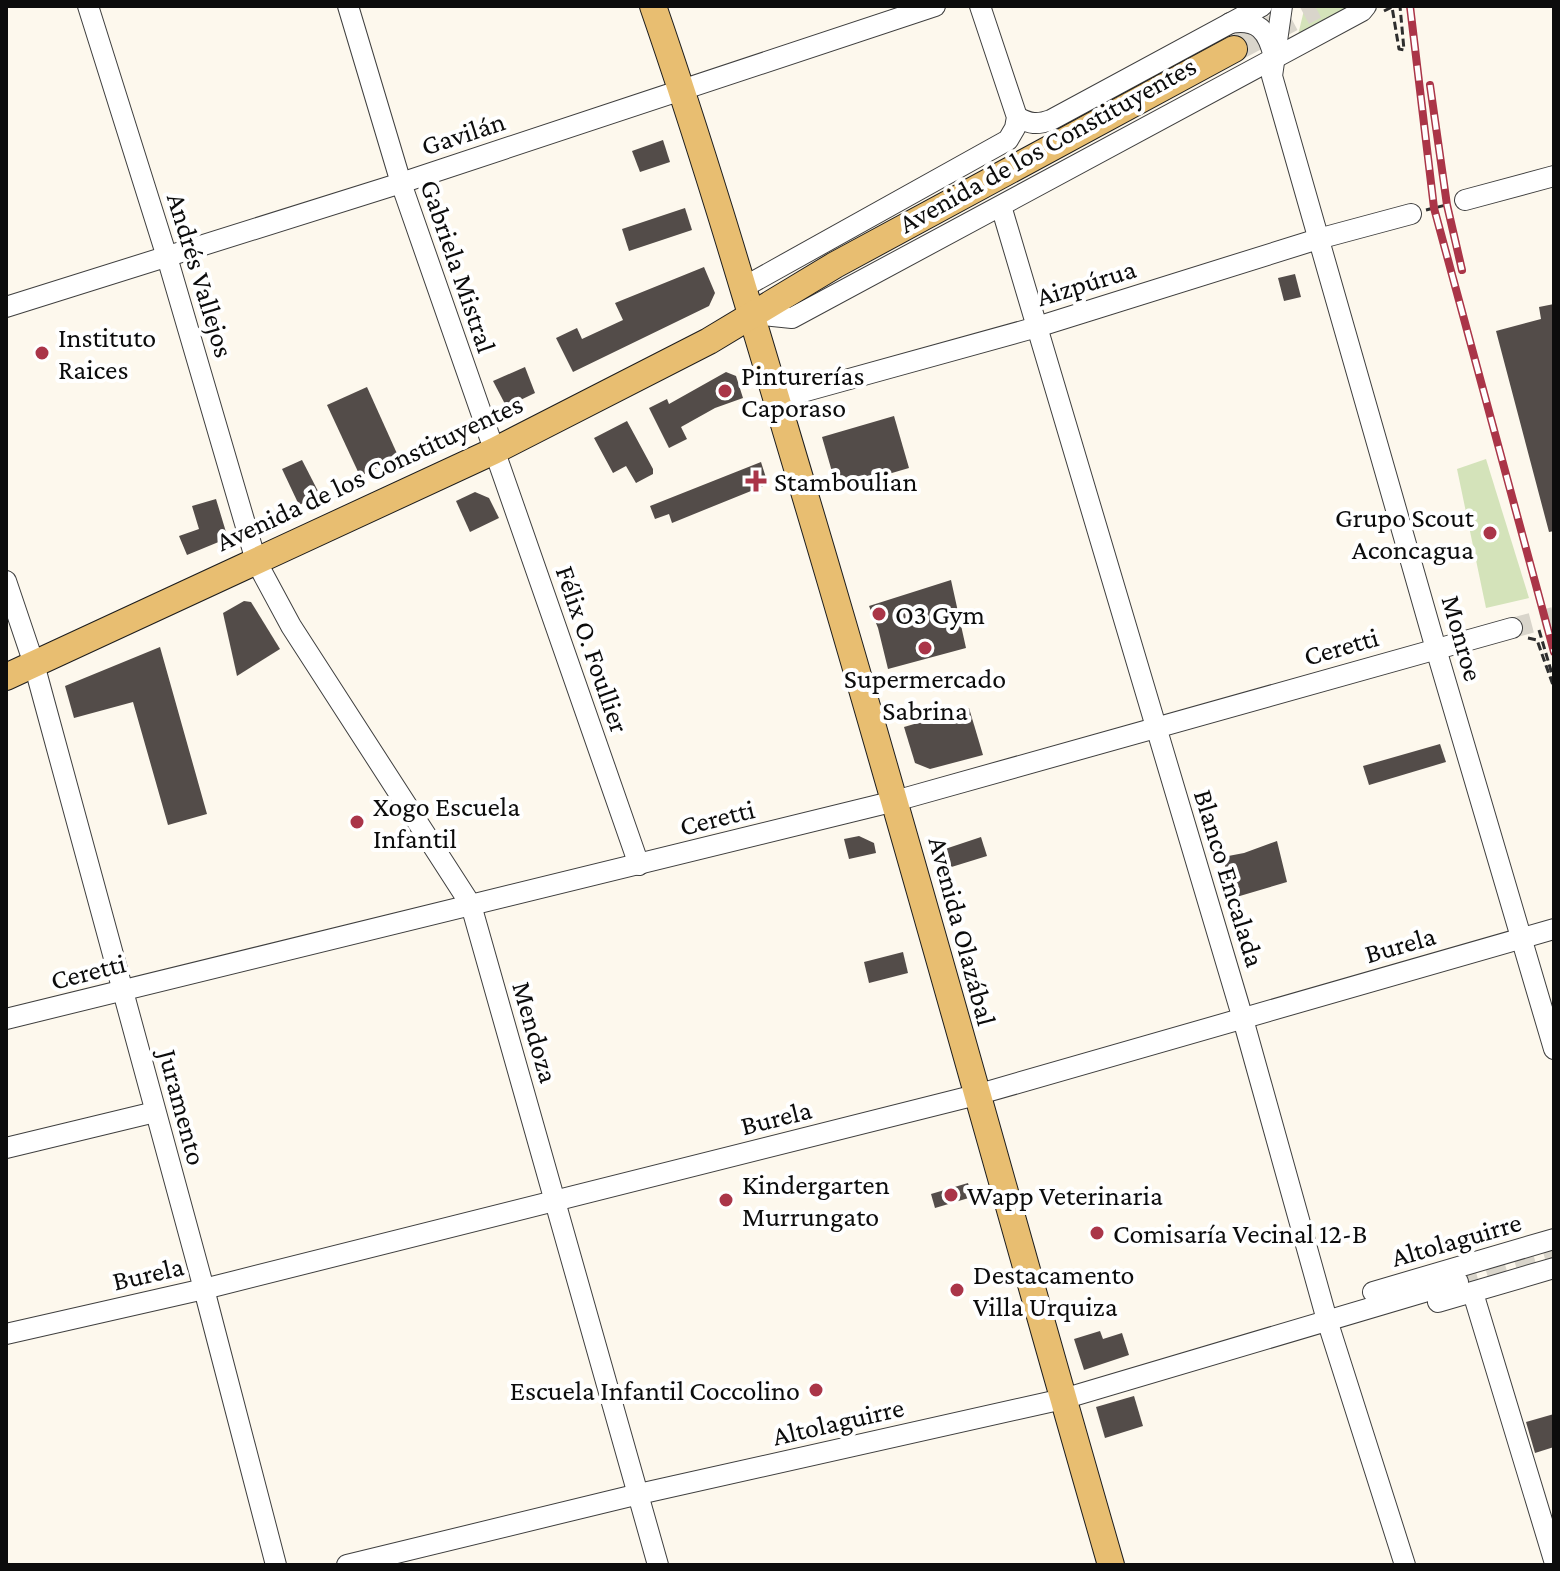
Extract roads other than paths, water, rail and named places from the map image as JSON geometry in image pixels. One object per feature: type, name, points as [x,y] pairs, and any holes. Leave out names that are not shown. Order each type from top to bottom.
[{"type":"main road","name":"Avenida Olazábal","points":[[653,6],[777,399],[895,801],[1111,1565]]},
{"type":"main road","name":"Avenida de los Constituyentes","points":[[6,677],[494,451],[709,341],[1231,36]]},
{"type":"street","name":"Andrés Vallejos","points":[[88,6],[167,257],[256,561]]},
{"type":"street","name":"Gabriela Mistral","points":[[348,6],[401,183],[494,451]]},
{"type":"street","name":"Gavilán","points":[[6,307],[401,183],[935,6]]},
{"type":"street","points":[[980,6],[1017,117]]},
{"type":"street","name":"Avenida de los Constituyentes","points":[[744,287],[998,147],[1008,140],[1017,117],[1029,124],[1051,120],[1231,36],[1262,6]]},
{"type":"street","points":[[1274,57],[1282,6]]},
{"type":"street","name":"Avenida de los Constituyentes","points":[[752,314],[792,318],[1362,11],[1366,6]]},
{"type":"street","points":[[1231,36],[1244,21],[1255,24],[1265,33],[1274,57]]},
{"type":"street","name":"Monroe","points":[[1274,57],[1272,76],[1318,239],[1554,1049]]},
{"type":"street","points":[[1465,200],[1554,176]]},
{"type":"street","name":"Blanco Encalada","points":[[1001,206],[1405,1565]]},
{"type":"street","name":"Aizpúrua","points":[[777,399],[1037,327],[1318,239],[1411,214]]},
{"type":"street","name":"Félix O. Foullier","points":[[494,451],[639,865]]},
{"type":"street","name":"Mendoza","points":[[256,561],[291,626],[471,905],[658,1565]]},
{"type":"street","name":"Juramento","points":[[6,581],[34,664],[276,1565]]},
{"type":"street","name":"Ceretti","points":[[6,1019],[895,801],[1436,649],[1466,652],[1517,640],[1524,631]]},
{"type":"street","name":"Burela","points":[[6,1334],[204,1289],[976,1095],[1554,929]]},
{"type":"street","points":[[6,1148],[155,1112]]},
{"type":"street","name":"Altolaguirre","points":[[1332,1318],[1348,1299],[1554,1239]]},
{"type":"street","name":"Altolaguirre","points":[[347,1565],[639,1494],[1063,1399],[1332,1318],[1357,1322],[1465,1287],[1554,1268]]},
{"type":"street","points":[[1465,1287],[1554,1560]]},
{"type":"tunnel","points":[[1234,49],[1315,6]]},
{"type":"tunnel","points":[[1512,628],[1554,617]]},
{"type":"tunnel","points":[[1458,1282],[1554,1255]]},
{"type":"railway","points":[[1410,6],[1434,208],[1554,652]]},
{"type":"railway","points":[[1430,85],[1447,205],[1462,270]]},
{"type":"place","name":"Instituto Raices","points":[[42,353]]},
{"type":"place","name":"Pinturerías Caporaso","points":[[725,391]]},
{"type":"place","name":"Stamboulian","points":[[756,481]]},
{"type":"place","name":"Grupo Scout Aconcagua","points":[[1490,533]]},
{"type":"place","name":"O3 Gym","points":[[879,614]]},
{"type":"place","name":"Supermercado Sabrina","points":[[925,648]]},
{"type":"place","name":"Xogo Escuela Infantil","points":[[357,822]]},
{"type":"place","name":"Wapp Veterinaria","points":[[951,1195]]},
{"type":"place","name":"Kindergarten Murrungato","points":[[726,1200]]},
{"type":"place","name":"Comisaría Vecinal 12-B","points":[[1097,1233]]},
{"type":"place","name":"Destacamento Villa Urquiza","points":[[957,1290]]},
{"type":"place","name":"Escuela Infantil Coccolino","points":[[816,1390]]}]
